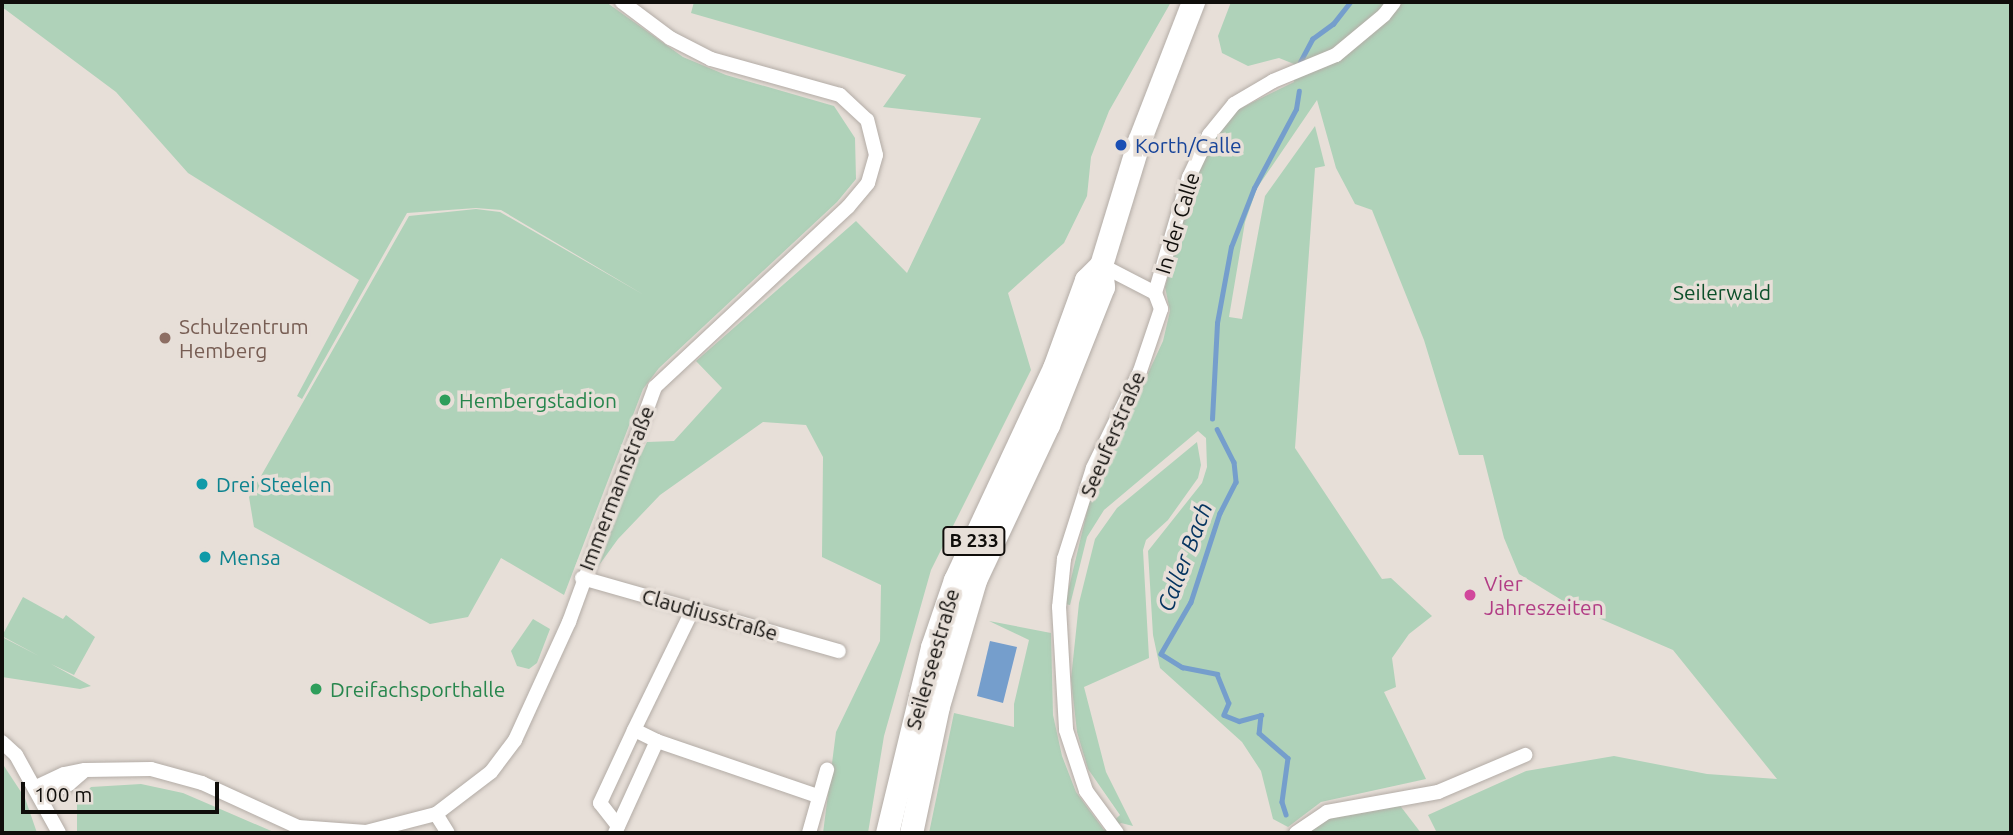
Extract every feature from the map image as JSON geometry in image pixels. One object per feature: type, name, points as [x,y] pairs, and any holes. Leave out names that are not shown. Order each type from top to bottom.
[{"type":"main road","name":"Seilerseestraße","points":[[911,833],[938,706],[970,593],[1048,425],[1103,287],[1101,265],[1139,141],[1193,2]]},
{"type":"main road","name":"Seilerseestraße","points":[[887,833],[932,647],[955,580],[1054,368],[1086,280],[1101,265]]},
{"type":"street","name":"Immermannstraße","points":[[39,792],[69,784],[85,770],[130,768],[173,774],[267,816],[319,831],[366,832],[436,814],[491,772],[514,740],[569,622],[582,578],[654,387],[848,207],[869,183],[876,155],[867,120],[840,95],[711,59],[670,38],[622,2]]},
{"type":"street","name":"In der Calle","points":[[1155,293],[1189,177],[1209,135],[1234,104],[1273,81],[1336,55],[1394,2]]},
{"type":"street","points":[[1101,265],[1155,293]]},
{"type":"street","name":"Seeuferstraße","points":[[1117,833],[1086,791],[1066,730],[1059,607],[1065,559],[1093,468],[1140,371],[1161,309],[1155,293]]},
{"type":"street","name":"Claudiusstraße","points":[[582,578],[839,651]]},
{"type":"street","points":[[617,830],[600,803],[693,609]]},
{"type":"street","points":[[634,730],[657,741],[818,796]]},
{"type":"street","points":[[617,830],[657,741]]},
{"type":"street","points":[[2,742],[39,792],[59,833]]},
{"type":"street","points":[[1296,833],[1327,812],[1438,792],[1525,755]]},
{"type":"street","points":[[809,833],[827,770]]},
{"type":"street","points":[[436,814],[448,833]]},
{"type":"green space","points":[[2,2],[606,2],[683,57],[726,75],[834,106],[855,138],[856,179],[837,202],[659,368],[643,389],[564,595],[501,558],[468,617],[430,624],[254,527],[249,497],[409,216],[476,209],[500,212],[644,295],[501,210],[476,208],[407,213],[302,399],[297,396],[359,280],[188,173],[116,92],[2,7]]},
{"type":"green space","points":[[694,2],[1171,2],[1109,111],[1091,157],[1087,196],[1064,243],[1008,293],[1031,370],[931,570],[884,736],[868,833],[823,833],[836,732],[880,641],[881,585],[822,557],[823,457],[806,425],[763,422],[660,495],[618,539],[589,579],[602,532],[647,442],[674,441],[722,388],[696,361],[856,221],[907,273],[981,118],[883,107],[906,75],[691,13]]},
{"type":"green space","name":"Seilerwald","points":[[1231,2],[2011,2],[2011,833],[1437,833],[1428,815],[1526,771],[1614,756],[1707,774],[1777,779],[1673,650],[1573,607],[1519,574],[1504,538],[1483,455],[1459,455],[1424,340],[1372,210],[1355,204],[1336,168],[1317,100],[1257,188],[1245,222],[1229,317],[1242,319],[1265,196],[1315,126],[1325,166],[1315,168],[1295,448],[1382,579],[1391,578],[1432,616],[1409,634],[1392,658],[1396,687],[1384,692],[1426,779],[1321,802],[1288,827],[1273,819],[1261,771],[1242,742],[1160,668],[1153,635],[1148,551],[1202,483],[1207,467],[1206,438],[1198,431],[1104,510],[1087,537],[1070,605],[1065,604],[1090,499],[1163,341],[1170,311],[1165,287],[1193,180],[1213,138],[1237,110],[1294,82],[1294,64],[1279,58],[1248,66],[1222,53],[1218,36]]},
{"type":"green space","points":[[1197,442],[1201,465],[1198,478],[1168,520],[1146,540],[1143,550],[1149,658],[1084,687],[1106,772],[1133,826],[1121,823],[1106,833],[929,833],[954,713],[1014,727],[1014,704],[1029,640],[989,621],[1051,633],[1053,715],[1062,756],[1076,792],[1104,830],[1120,815],[1088,769],[1077,732],[1071,679],[1079,603],[1095,539],[1117,508]]},
{"type":"green space","points":[[23,597],[63,619],[66,615],[95,637],[74,675],[51,664],[91,686],[80,689],[2,677],[2,637],[39,656],[2,636]]},
{"type":"green space","points":[[533,619],[550,629],[537,663],[529,669],[517,666],[511,651]]},
{"type":"green space","points":[[2,763],[25,798],[37,833],[2,833]]},
{"type":"green space","points":[[141,784],[183,793],[276,833],[77,833],[77,803],[91,787]]},
{"type":"green space","points":[[1395,799],[1421,833],[1308,833],[1327,812]]},
{"type":"water","points":[[990,641],[1017,647],[1003,703],[977,696]]},
{"type":"waterway","name":"Caller Bach","points":[[1300,62],[1312,39],[1333,24],[1350,2]]},
{"type":"waterway","name":"Caller Bach","points":[[1212,419],[1217,323],[1231,247],[1254,188],[1296,109],[1299,91]]},
{"type":"waterway","name":"Caller Bach","points":[[1217,429],[1234,462],[1236,482],[1220,513],[1191,602],[1161,654],[1182,667],[1217,674],[1229,703],[1224,715],[1239,721],[1261,715],[1259,733],[1288,758],[1282,802],[1286,814]]},
{"type":"place","name":"Korth/Calle","points":[[1121,145]]},
{"type":"place","name":"Schulzentrum Hemberg","points":[[165,338]]},
{"type":"place","name":"Hembergstadion","points":[[445,400]]},
{"type":"place","name":"Drei Steelen","points":[[202,484]]},
{"type":"place","name":"Mensa","points":[[205,557]]},
{"type":"place","name":"Vier Jahreszeiten","points":[[1470,595]]},
{"type":"place","name":"Dreifachsporthalle","points":[[316,689]]}]
